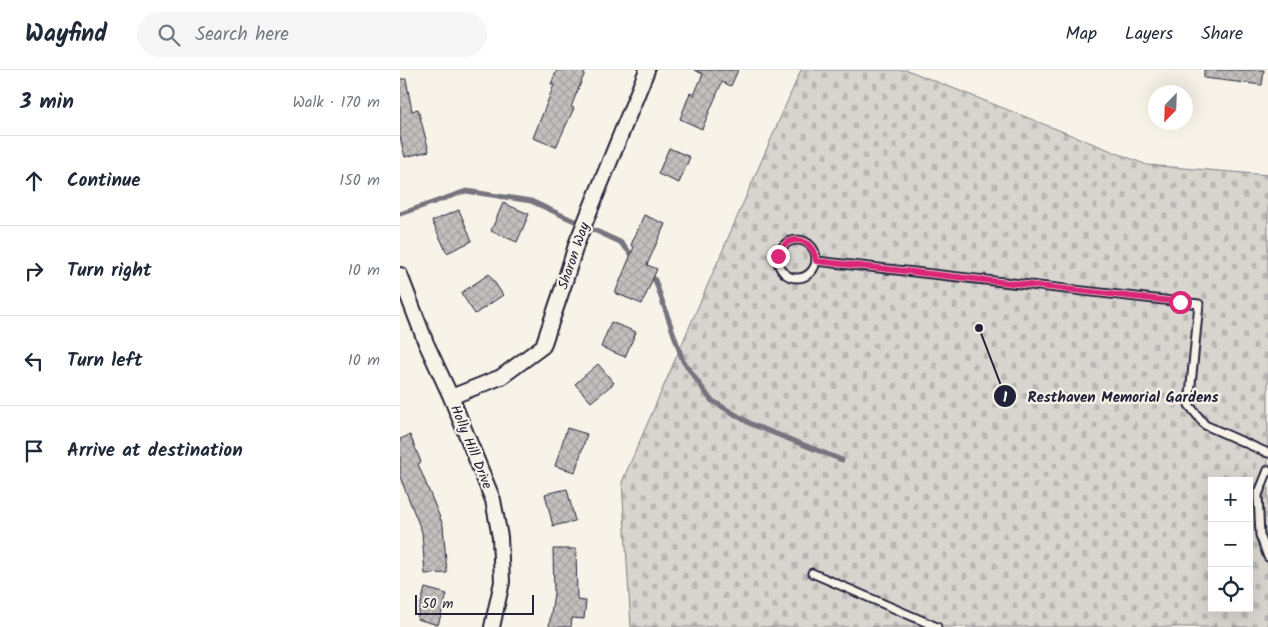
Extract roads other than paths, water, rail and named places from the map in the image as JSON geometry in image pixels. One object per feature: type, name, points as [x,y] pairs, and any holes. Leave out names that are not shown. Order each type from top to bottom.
[{"type":"street","name":"Sharon Way","points":[[451,397],[500,377],[543,346],[577,242],[647,70]]},
{"type":"street","name":"Holly Hill Drive","points":[[400,275],[426,343],[451,397],[493,500],[500,537],[502,582],[492,627]]},
{"type":"lane","points":[[796,240],[802,240],[812,248],[816,261],[815,266],[807,276],[795,278],[789,277],[780,269],[778,256],[784,245],[796,240]]},
{"type":"lane","points":[[816,261],[1199,304],[1189,405],[1206,426],[1268,452]]},
{"type":"lane","points":[[1268,470],[1258,495],[1260,535],[1268,557]]},
{"type":"lane","points":[[812,573],[937,627]]},
{"type":"waterway","points":[[400,214],[466,191],[531,201],[620,242],[636,259]]},
{"type":"waterway","points":[[650,275],[655,280],[683,361],[711,400],[751,424],[842,460]]},
{"type":"place","name":"Resthaven Memorial Gardens","points":[[979,328]]}]
